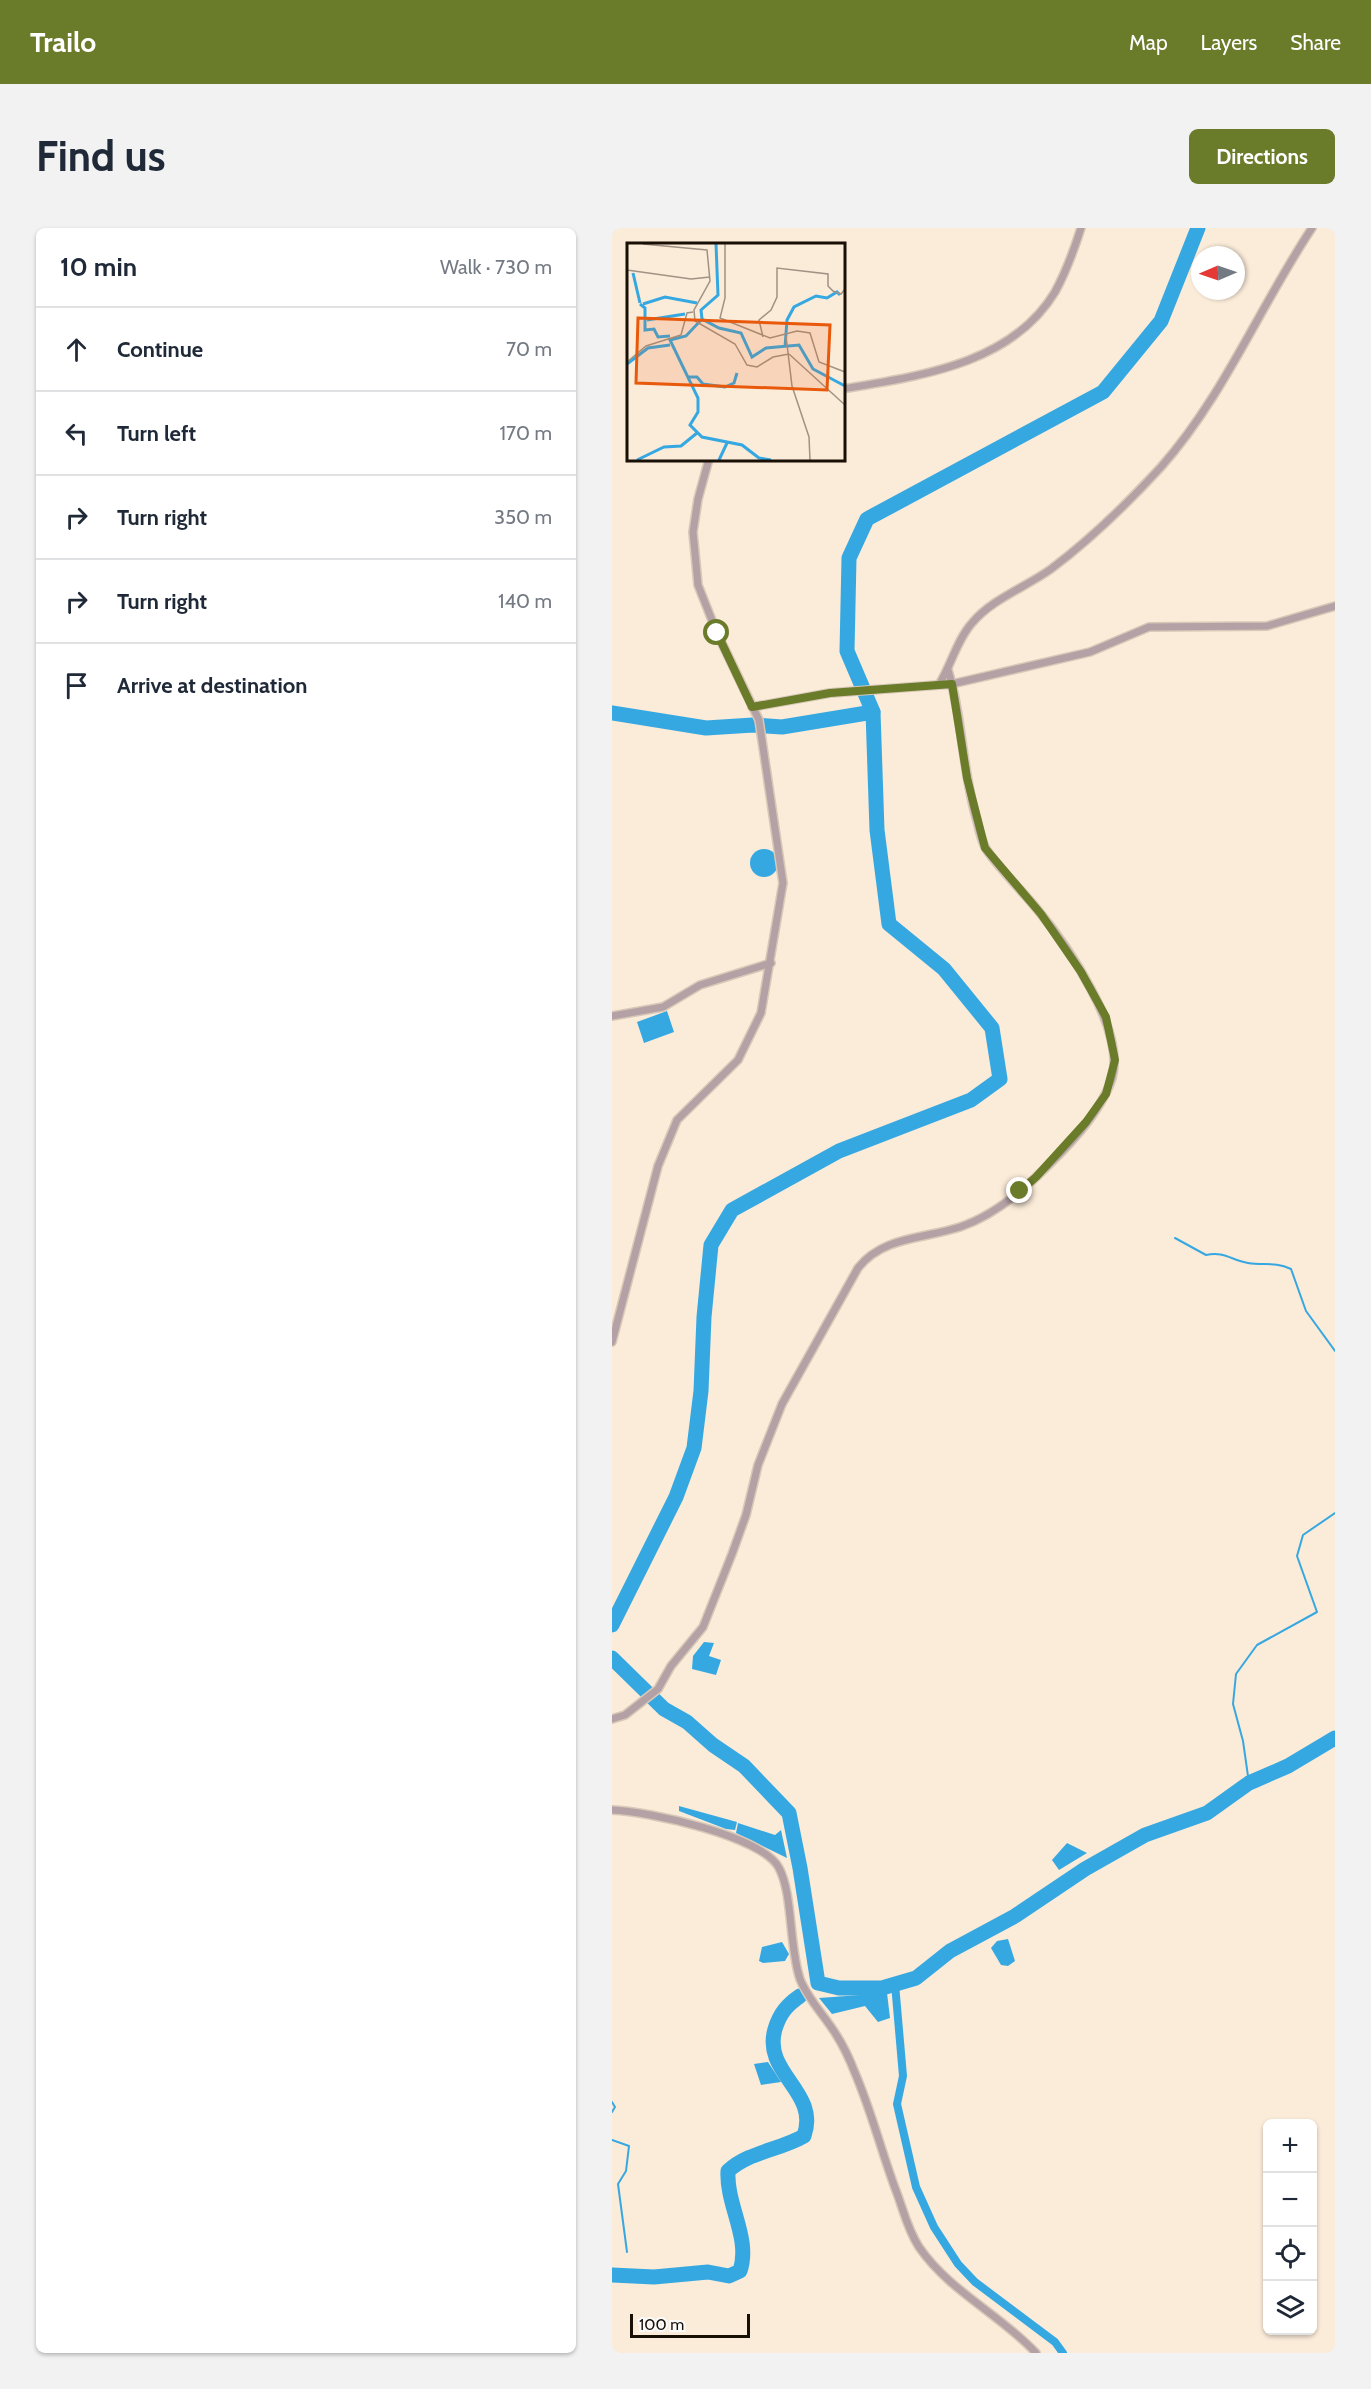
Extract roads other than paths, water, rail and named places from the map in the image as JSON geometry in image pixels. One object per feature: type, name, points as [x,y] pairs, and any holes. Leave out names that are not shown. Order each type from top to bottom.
[{"type":"street","points":[[844,389],[928,374],[957,365],[993,349],[1022,330],[1053,294],[1069,265],[1081,228]]},
{"type":"street","points":[[940,683],[971,624],[985,610],[1049,570],[1087,540],[1122,508],[1163,465],[1190,431],[1216,391],[1285,268],[1312,228]]},
{"type":"street","points":[[612,1341],[658,1166],[677,1120],[738,1060],[761,1013],[783,883],[759,720],[717,633],[698,585],[693,532],[698,499],[709,460]]},
{"type":"street","points":[[752,707],[830,693],[940,683],[952,684],[1090,652],[1149,627],[1267,626],[1335,606]]},
{"type":"street","points":[[612,1719],[624,1715],[658,1689],[671,1666],[703,1627],[742,1525],[758,1465],[782,1404],[858,1268],[872,1252],[885,1245],[961,1227],[983,1217],[1020,1191],[1036,1177],[1086,1122],[1106,1094],[1112,1077],[1115,1060],[1106,1017],[1081,972],[1041,914],[985,848],[967,778],[948,670]]},
{"type":"street","points":[[612,1016],[663,1007],[700,986],[771,963]]},
{"type":"street","points":[[612,1810],[640,1811],[678,1820],[748,1845],[768,1855],[779,1868],[785,1886],[795,1961],[801,1982],[837,2036],[855,2073],[907,2224],[920,2248],[962,2291],[1036,2353]]},
{"type":"water","points":[[764,849],[774,853],[778,863],[774,873],[764,877],[754,873],[750,863],[754,853]]},
{"type":"water","points":[[667,1011],[674,1032],[644,1043],[637,1022]]},
{"type":"water","points":[[704,1642],[714,1643],[709,1656],[721,1660],[716,1675],[692,1669],[693,1656]]},
{"type":"water","points":[[679,1806],[737,1822],[735,1830],[726,1829],[679,1811]]},
{"type":"water","points":[[738,1823],[775,1835],[781,1830],[787,1858],[736,1833]]},
{"type":"water","points":[[1067,1843],[1087,1853],[1059,1870],[1052,1860]]},
{"type":"water","points":[[1008,1939],[1015,1961],[1008,1966],[1001,1965],[991,1948],[997,1941]]},
{"type":"water","points":[[782,1942],[789,1954],[785,1961],[763,1963],[759,1961],[762,1947]]},
{"type":"water","points":[[887,1993],[890,2018],[878,2022],[865,2006],[832,2014],[819,1998]]},
{"type":"water","points":[[768,2062],[781,2082],[761,2085],[754,2064]]},
{"type":"waterway","points":[[612,1625],[676,1497],[694,1448],[701,1391],[704,1317],[711,1245],[732,1210],[839,1151],[971,1100],[1000,1079],[992,1028],[944,969],[889,924],[877,830],[873,712],[847,651],[849,558],[867,519],[1103,392],[1161,321],[1198,228]]},
{"type":"waterway","points":[[612,713],[706,728],[753,725],[782,727],[873,712]]},
{"type":"waterway","points":[[1175,1238],[1206,1255],[1218,1254],[1242,1262],[1274,1264],[1291,1269],[1306,1311],[1335,1351]]},
{"type":"waterway","points":[[1249,1783],[1243,1741],[1233,1704],[1236,1674],[1257,1645],[1317,1612],[1297,1556],[1303,1535],[1335,1513]]},
{"type":"waterway","points":[[612,1658],[664,1709],[687,1722],[713,1745],[744,1766],[789,1813],[818,1983],[839,1988],[882,1988],[916,1978],[950,1951],[1015,1916],[1085,1869],[1145,1835],[1207,1813],[1249,1783],[1288,1766],[1335,1738]]},
{"type":"waterway","points":[[895,1984],[903,2076],[897,2104],[916,2187],[934,2227],[958,2264],[975,2282],[1055,2342],[1063,2353]]},
{"type":"waterway","points":[[612,2275],[654,2277],[708,2272],[729,2276],[740,2271],[743,2259],[741,2234],[728,2184],[728,2171],[745,2159],[804,2136],[807,2120],[804,2107],[776,2058],[773,2045],[779,2018],[800,1996]]},
{"type":"waterway","points":[[612,2102],[615,2107],[612,2112]]},
{"type":"waterway","points":[[612,2140],[629,2146],[626,2171],[618,2184],[627,2252]]}]
